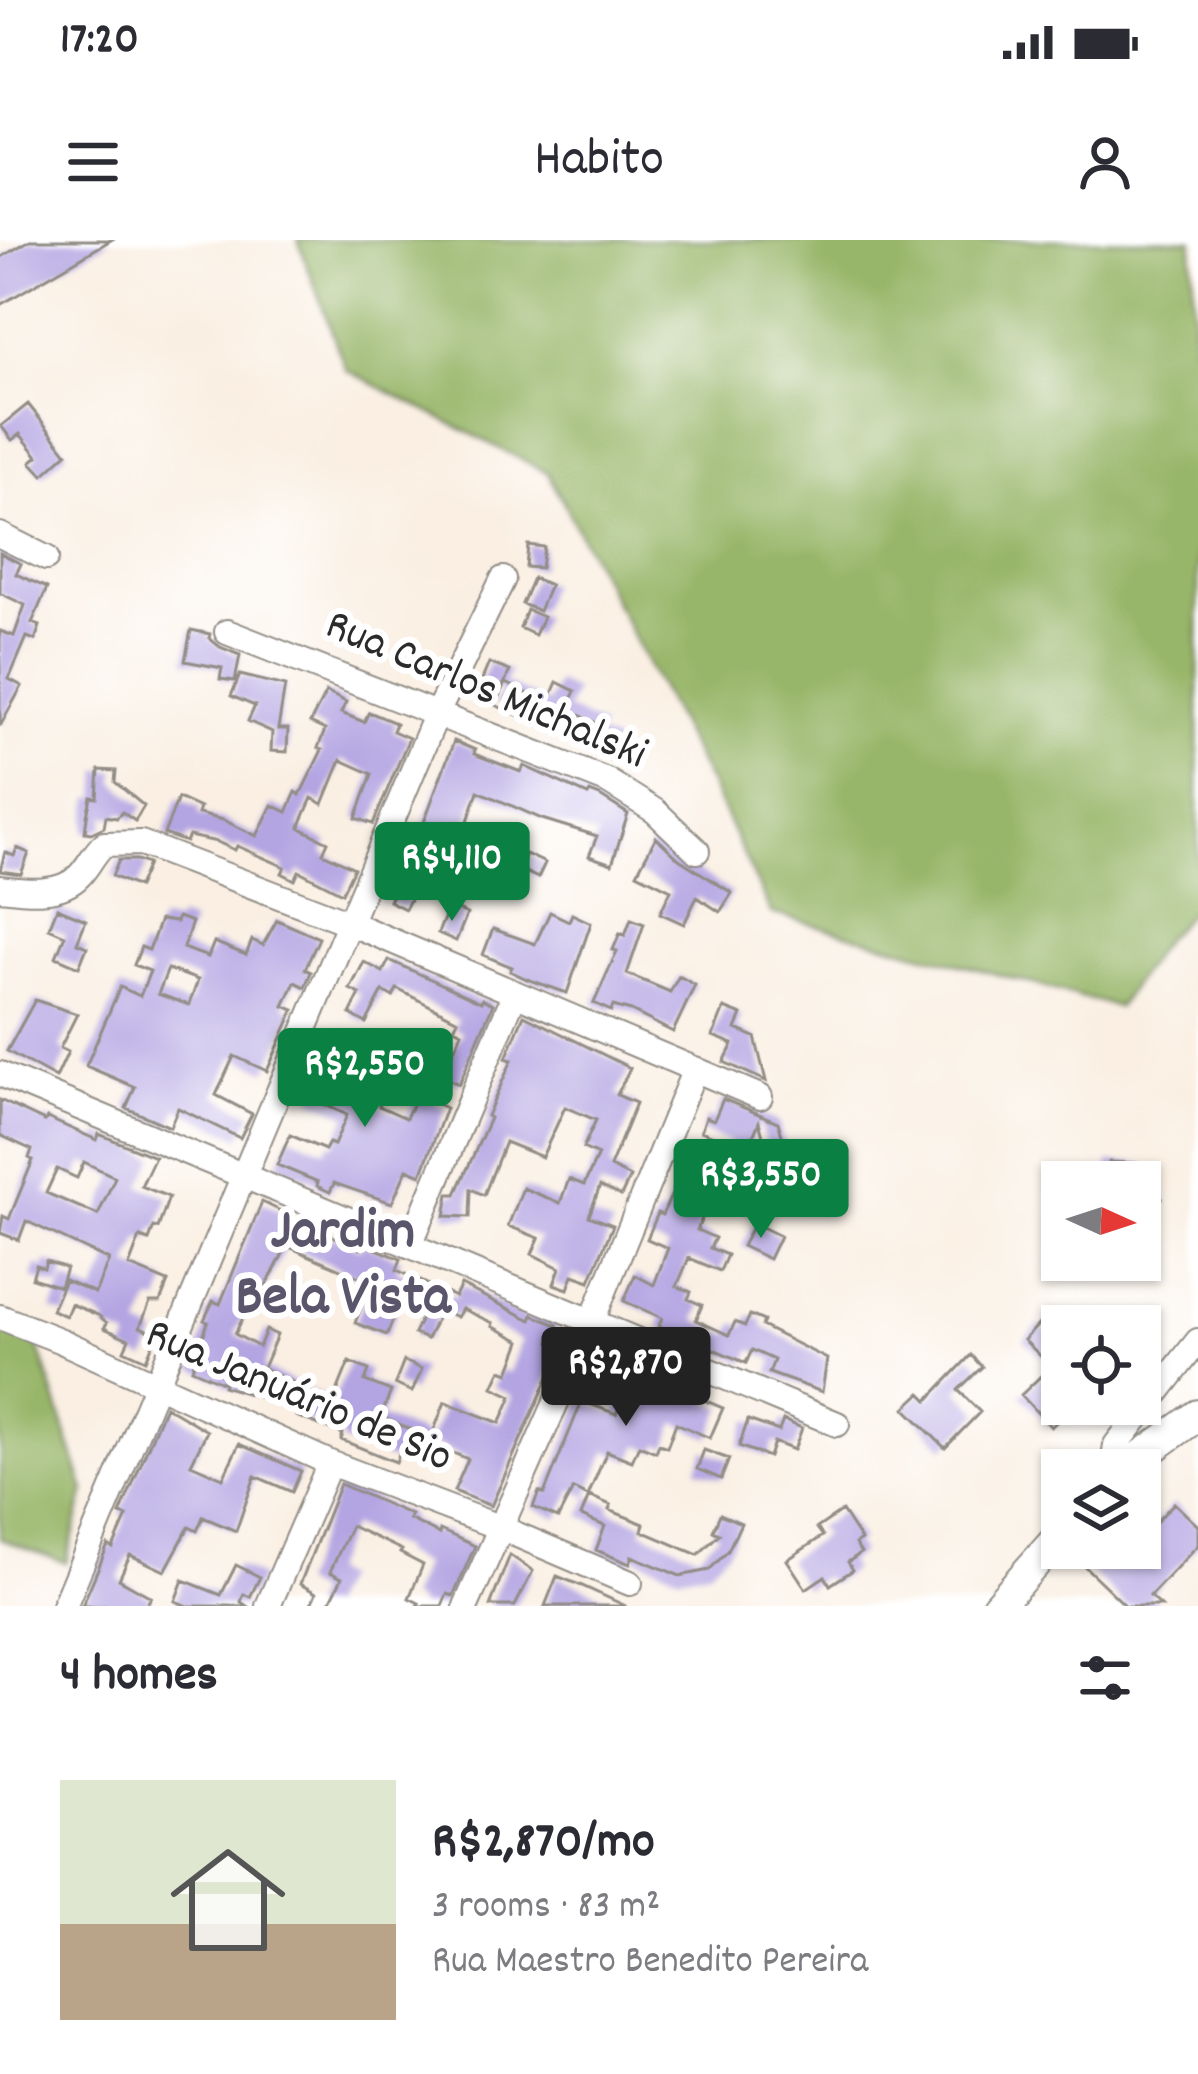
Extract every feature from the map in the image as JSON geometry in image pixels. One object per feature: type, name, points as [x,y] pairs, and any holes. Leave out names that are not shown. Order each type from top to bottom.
[{"type":"main road","points":[[1151,1449],[1198,1415]]},
{"type":"main road","points":[[997,1606],[1041,1557]]},
{"type":"street","points":[[0,535],[46,558]]},
{"type":"street","points":[[64,1606],[437,712],[503,579]]},
{"type":"street","name":"Rua Carlos Michalski","points":[[227,632],[608,781],[655,811],[697,851]]},
{"type":"street","points":[[0,888],[60,888],[77,879],[104,844],[141,843],[352,924],[760,1096]]},
{"type":"street","points":[[410,1245],[515,993]]},
{"type":"street","points":[[466,1606],[592,1321],[694,1069]]},
{"type":"street","points":[[0,1074],[837,1424]]},
{"type":"street","name":"Rua Januário de Sio","points":[[0,1317],[330,1463],[630,1583]]},
{"type":"street","points":[[1115,1449],[1198,1341]]},
{"type":"street","points":[[268,1606],[330,1463]]},
{"type":"green space","points":[[298,240],[1192,240],[1194,346],[1198,350],[1198,905],[1165,938],[1118,1007],[771,913],[713,790],[548,473],[346,370]]},
{"type":"green space","points":[[0,1327],[37,1342],[85,1491],[66,1563],[0,1539]]},
{"type":"building","points":[[30,240],[111,240],[0,305],[0,258]]},
{"type":"building","points":[[28,404],[67,453],[43,475],[31,462],[38,456],[20,434],[12,440],[1,426]]},
{"type":"building","points":[[528,545],[544,547],[541,568],[526,567]]},
{"type":"building","points":[[0,553],[21,564],[16,574],[47,588],[32,623],[40,626],[35,640],[27,637],[9,679],[22,686],[0,726],[0,631],[14,636],[25,605],[0,593]]},
{"type":"building","points":[[533,578],[550,585],[539,611],[522,604]]},
{"type":"building","points":[[527,610],[543,617],[535,635],[520,628]]},
{"type":"building","points":[[191,630],[210,634],[220,647],[240,655],[235,681],[220,679],[222,668],[185,661]]},
{"type":"building","points":[[489,663],[510,671],[501,690],[481,682]]},
{"type":"building","points":[[240,675],[285,686],[278,729],[288,729],[287,752],[271,751],[272,732],[248,721],[255,706],[231,696]]},
{"type":"building","points":[[557,682],[575,691],[567,709],[602,726],[598,735],[620,744],[613,761],[559,729],[558,733],[495,705],[505,683],[548,703]]},
{"type":"building","points":[[326,692],[346,702],[341,713],[364,722],[369,712],[396,723],[393,731],[409,738],[373,824],[356,818],[372,774],[341,760],[323,804],[312,798],[301,823],[300,828],[328,842],[323,853],[354,868],[342,893],[299,871],[295,880],[282,873],[285,867],[237,846],[235,850],[189,836],[186,842],[164,834],[178,798],[200,808],[198,814],[257,836],[272,805],[287,812],[322,750],[318,748],[325,730],[310,723]]},
{"type":"building","points":[[454,741],[521,772],[524,766],[600,796],[628,814],[612,864],[589,856],[597,836],[478,791],[467,824],[479,829],[468,860],[514,878],[509,892],[485,882],[482,889],[471,887],[445,876],[434,901],[414,892],[405,909],[389,901],[400,879],[395,878],[402,861],[419,868],[429,842],[418,838]]},
{"type":"building","points":[[99,770],[116,771],[115,782],[144,806],[135,821],[122,812],[117,818],[106,816],[104,827],[85,832],[91,797],[97,798]]},
{"type":"building","points":[[656,837],[679,859],[732,893],[720,912],[697,897],[684,924],[660,913],[671,890],[637,873]]},
{"type":"building","points":[[17,848],[29,853],[21,874],[0,871],[5,852],[14,856]]},
{"type":"building","points":[[526,854],[545,863],[538,878],[519,869]]},
{"type":"building","points":[[119,860],[148,864],[138,887],[112,876]]},
{"type":"building","points":[[449,906],[467,914],[456,941],[438,933]]},
{"type":"building","points":[[57,908],[86,920],[77,943],[87,947],[79,967],[56,957],[65,935],[49,928]]},
{"type":"building","points":[[550,912],[569,921],[572,914],[591,923],[567,993],[527,979],[483,955],[493,929],[535,944]]},
{"type":"building","points":[[178,917],[192,922],[183,948],[208,957],[214,942],[246,955],[252,940],[263,945],[277,920],[319,938],[305,969],[311,972],[305,987],[295,982],[284,1006],[294,1010],[267,1071],[234,1056],[216,1095],[252,1114],[240,1138],[178,1108],[170,1127],[126,1108],[135,1087],[86,1066],[120,987],[140,996],[150,971],[134,965],[141,947],[149,950],[160,920],[176,922]],"holes":[[[168,969],[198,980],[189,1005],[158,994]]]},
{"type":"building","points":[[631,919],[644,924],[627,974],[670,992],[679,976],[695,985],[673,1032],[631,1011],[613,1006],[611,1011],[594,1003],[620,933],[625,935]]},
{"type":"building","points":[[389,960],[493,1004],[459,1084],[426,1069],[434,1051],[450,1059],[462,1032],[454,1028],[458,1020],[397,989],[393,997],[383,991],[366,1023],[350,1014],[360,994],[350,989],[364,962],[383,972]]},
{"type":"building","points":[[35,1000],[77,1014],[60,1048],[68,1052],[56,1078],[7,1051]]},
{"type":"building","points":[[724,1008],[742,1015],[736,1029],[755,1037],[766,1081],[724,1062],[733,1044],[713,1036]]},
{"type":"building","points":[[524,1015],[630,1068],[617,1095],[636,1103],[610,1167],[630,1177],[621,1196],[600,1186],[589,1216],[613,1225],[590,1281],[573,1275],[568,1289],[554,1284],[560,1268],[532,1254],[539,1238],[508,1226],[523,1188],[560,1203],[569,1179],[584,1185],[598,1155],[583,1148],[596,1120],[565,1107],[542,1157],[505,1142],[484,1195],[471,1189],[470,1217],[445,1216],[449,1194],[456,1194],[490,1118],[512,1060],[506,1058]]},
{"type":"building","points":[[340,1036],[379,1052],[376,1078],[389,1084],[379,1106],[406,1118],[417,1095],[446,1108],[421,1175],[407,1169],[392,1203],[334,1183],[330,1192],[277,1165],[290,1135],[325,1150],[329,1143],[334,1145],[347,1115],[312,1099]]},
{"type":"building","points":[[723,1099],[778,1122],[788,1155],[774,1159],[771,1165],[759,1122],[740,1169],[716,1176],[730,1143],[701,1131],[706,1117],[714,1120]]},
{"type":"building","points":[[0,1100],[45,1121],[97,1140],[99,1134],[155,1157],[141,1186],[169,1197],[158,1228],[154,1227],[149,1240],[140,1237],[129,1266],[168,1282],[160,1302],[150,1302],[140,1327],[157,1334],[146,1360],[124,1350],[129,1339],[104,1328],[107,1323],[98,1315],[71,1304],[66,1316],[52,1310],[65,1280],[95,1293],[109,1260],[26,1221],[19,1240],[0,1233],[3,1216],[9,1219],[33,1160],[29,1158],[32,1150],[0,1135]],"holes":[[[84,1162],[115,1177],[98,1215],[46,1193],[57,1169],[77,1178]]]},
{"type":"building","points":[[698,1172],[718,1181],[697,1230],[715,1238],[710,1248],[727,1255],[720,1271],[689,1258],[677,1286],[691,1292],[688,1299],[702,1305],[696,1320],[729,1335],[735,1322],[745,1326],[750,1315],[764,1321],[762,1326],[827,1359],[822,1392],[769,1373],[774,1360],[752,1350],[746,1363],[659,1326],[662,1318],[624,1301],[635,1275],[654,1285],[668,1248],[647,1239],[673,1192],[686,1197]]},
{"type":"building","points":[[262,1202],[360,1249],[362,1243],[401,1259],[397,1270],[455,1297],[461,1285],[531,1320],[533,1315],[557,1325],[550,1342],[562,1347],[491,1506],[454,1491],[468,1459],[429,1443],[445,1402],[500,1423],[512,1396],[493,1387],[501,1370],[509,1373],[521,1341],[493,1323],[462,1309],[457,1317],[441,1310],[427,1339],[414,1334],[428,1303],[404,1292],[387,1335],[355,1323],[371,1282],[287,1246],[254,1310],[248,1307],[235,1334],[259,1347],[266,1330],[277,1335],[263,1368],[328,1399],[334,1399],[349,1362],[369,1370],[365,1381],[391,1391],[381,1417],[428,1436],[421,1454],[402,1446],[396,1462],[296,1416],[298,1409],[223,1386],[192,1369],[208,1322],[204,1320],[213,1301],[220,1304]]},
{"type":"building","points":[[754,1223],[780,1236],[769,1259],[742,1246]]},
{"type":"building","points":[[46,1261],[66,1268],[60,1287],[32,1278],[36,1265],[44,1268]]},
{"type":"building","points":[[1039,1324],[1041,1356],[1024,1340]]},
{"type":"building","points":[[971,1355],[982,1367],[958,1390],[980,1412],[945,1448],[905,1408],[921,1393],[928,1400]]},
{"type":"building","points":[[627,1360],[641,1367],[644,1361],[699,1385],[694,1396],[723,1408],[710,1438],[676,1423],[667,1447],[659,1444],[656,1452],[639,1445],[632,1461],[607,1451],[588,1496],[573,1489],[558,1518],[533,1507],[539,1492],[544,1494],[582,1401],[616,1414],[629,1383],[618,1378]]},
{"type":"building","points":[[404,1361],[422,1369],[412,1392],[395,1384]]},
{"type":"building","points":[[1041,1376],[1041,1416],[1021,1395]]},
{"type":"building","points":[[165,1406],[207,1431],[191,1464],[223,1478],[239,1444],[301,1471],[292,1492],[255,1476],[236,1531],[203,1517],[197,1531],[189,1527],[165,1571],[130,1555],[119,1579],[151,1597],[146,1606],[82,1606],[108,1545],[113,1548],[127,1516],[120,1514]]},
{"type":"building","points":[[748,1420],[779,1431],[783,1420],[802,1428],[794,1450],[774,1442],[769,1457],[739,1446]]},
{"type":"building","points":[[704,1450],[729,1459],[721,1479],[697,1469]]},
{"type":"building","points":[[340,1484],[411,1515],[409,1519],[439,1534],[440,1530],[475,1546],[453,1596],[447,1594],[442,1606],[417,1606],[409,1598],[423,1565],[351,1526],[330,1572],[342,1578],[328,1606],[310,1606],[316,1593],[300,1584]]},
{"type":"building","points":[[589,1496],[644,1524],[642,1531],[698,1555],[719,1534],[713,1531],[720,1514],[741,1523],[728,1551],[709,1570],[680,1576],[632,1556],[630,1564],[596,1550],[605,1526],[581,1516]]},
{"type":"building","points":[[1174,1503],[1198,1526],[1198,1545],[1150,1596],[1161,1606],[1126,1606],[1087,1569],[1161,1569],[1161,1517]]},
{"type":"building","points":[[842,1511],[861,1540],[855,1544],[861,1553],[848,1562],[853,1570],[830,1585],[825,1576],[806,1589],[787,1560],[823,1536],[817,1528]]},
{"type":"building","points":[[510,1555],[533,1571],[515,1606],[490,1606]]},
{"type":"building","points":[[236,1565],[260,1577],[250,1597],[244,1594],[241,1602],[247,1606],[187,1606],[175,1601],[183,1580],[221,1595]]},
{"type":"building","points":[[557,1576],[582,1586],[626,1606],[545,1606]]},
{"type":"district","name":"Jardim Bela Vista","points":[[343,1268]]}]
